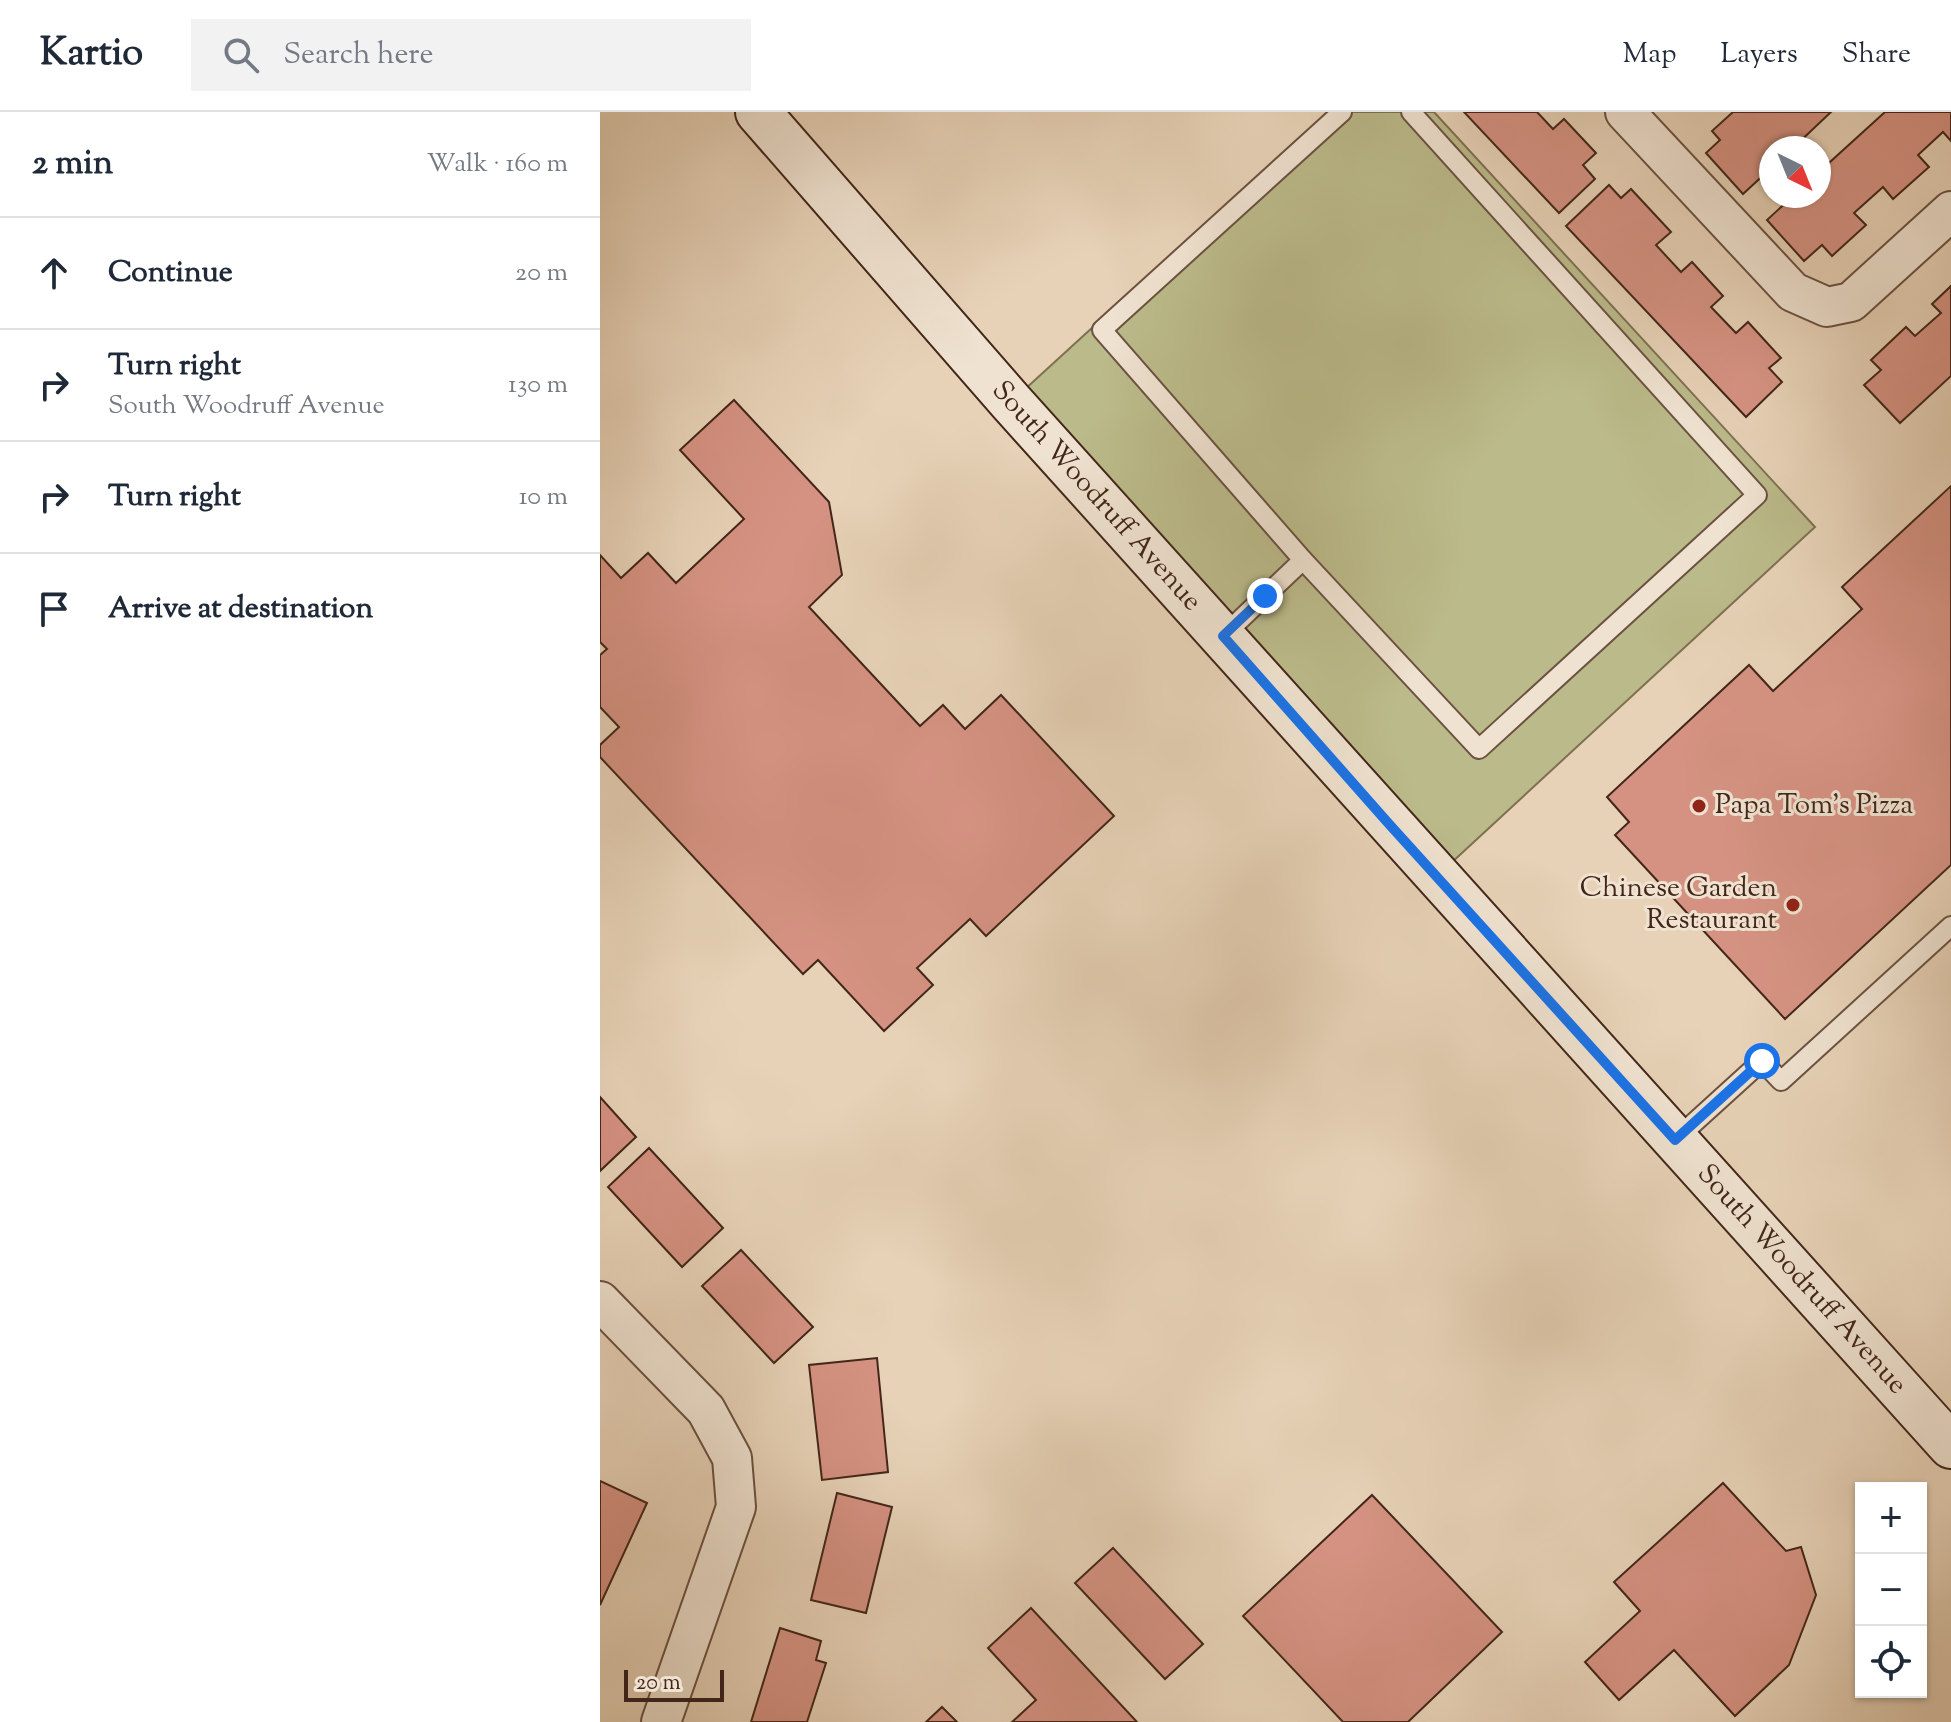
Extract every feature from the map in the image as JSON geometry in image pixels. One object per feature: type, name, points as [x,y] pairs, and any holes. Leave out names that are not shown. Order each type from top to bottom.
[{"type":"main road","name":"South Woodruff Avenue","points":[[758,112],[1011,402],[1951,1446]]},
{"type":"street","points":[[1641,117],[1793,292],[1827,307],[1851,302],[1951,211]]},
{"type":"street","points":[[600,1301],[706,1410],[732,1458],[736,1507],[661,1722]]},
{"type":"lane","points":[[1342,112],[1320,119],[1102,330],[1303,560],[1479,749],[1757,495],[1411,112]]},
{"type":"lane","points":[[1223,636],[1303,560]]},
{"type":"lane","points":[[1675,1140],[1762,1061],[1781,1081],[1951,926]]},
{"type":"shaded area","points":[[1328,112],[1434,112],[1815,527],[1437,876],[1011,402]]},
{"type":"building","points":[[1464,112],[1537,112],[1553,129],[1564,119],[1596,153],[1583,165],[1595,179],[1559,213]]},
{"type":"building","points":[[1733,112],[1831,112],[1806,136],[1759,136],[1759,179],[1743,194],[1706,153],[1720,140],[1712,131]]},
{"type":"building","points":[[1885,112],[1951,112],[1951,141],[1943,132],[1918,155],[1929,167],[1893,199],[1883,187],[1854,213],[1866,225],[1832,256],[1822,245],[1804,261],[1767,220],[1780,208],[1831,208],[1831,161]]},
{"type":"building","points":[[1609,185],[1621,198],[1631,189],[1671,232],[1656,245],[1681,272],[1692,262],[1723,296],[1711,307],[1736,333],[1748,322],[1781,358],[1769,368],[1782,382],[1746,417],[1566,226]]},
{"type":"building","points":[[1951,286],[1951,376],[1900,423],[1864,385],[1881,370],[1871,360],[1906,327],[1915,336],[1941,313],[1932,304]]},
{"type":"building","points":[[734,400],[829,502],[842,575],[809,607],[920,726],[943,705],[965,729],[1001,695],[1114,816],[986,936],[970,919],[917,968],[933,985],[884,1031],[818,960],[803,974],[600,757],[600,745],[619,727],[600,707],[600,655],[607,649],[600,642],[600,555],[621,578],[648,553],[676,583],[744,519],[680,450]]},
{"type":"building","points":[[1951,486],[1951,865],[1785,1019],[1615,835],[1629,822],[1607,797],[1749,665],[1773,691],[1862,609],[1842,587]]},
{"type":"building","points":[[600,1097],[636,1137],[600,1171]]},
{"type":"building","points":[[649,1148],[723,1228],[682,1267],[608,1187]]},
{"type":"building","points":[[741,1250],[813,1327],[774,1363],[702,1286]]},
{"type":"building","points":[[877,1358],[888,1472],[822,1480],[809,1365]]},
{"type":"building","points":[[600,1481],[647,1503],[600,1605]]},
{"type":"building","points":[[1723,1483],[1786,1551],[1801,1547],[1816,1595],[1789,1665],[1735,1716],[1674,1650],[1619,1700],[1585,1662],[1640,1611],[1614,1582]]},
{"type":"building","points":[[837,1493],[892,1507],[866,1613],[811,1600]]},
{"type":"building","points":[[1372,1495],[1502,1632],[1408,1722],[1343,1722],[1243,1616]]},
{"type":"building","points":[[1113,1548],[1203,1644],[1165,1679],[1075,1583]]},
{"type":"building","points":[[1031,1608],[1137,1722],[1012,1722],[1036,1700],[988,1648]]},
{"type":"building","points":[[780,1628],[821,1641],[816,1660],[826,1663],[807,1722],[751,1722]]},
{"type":"building","points":[[942,1707],[957,1722],[926,1722]]},
{"type":"place","name":"Papa Tom's Pizza","points":[[1699,806]]},
{"type":"place","name":"Chinese Garden Restaurant","points":[[1793,905]]},
{"type":"route","points":[[1265,596],[1223,636],[1675,1140],[1762,1061]]}]
